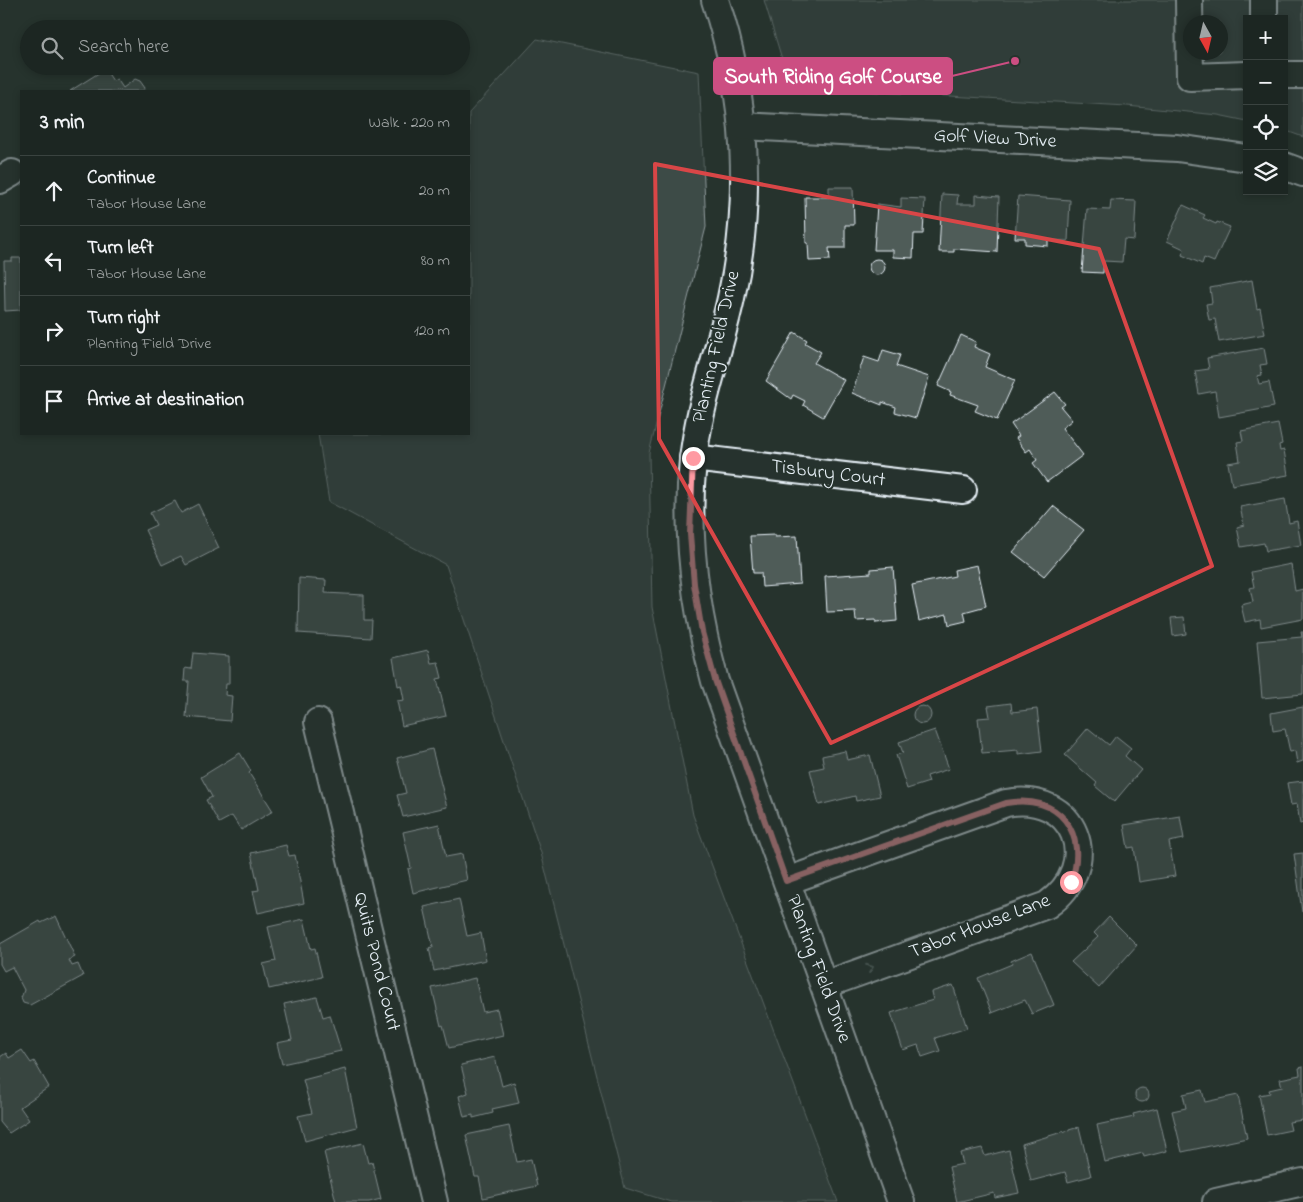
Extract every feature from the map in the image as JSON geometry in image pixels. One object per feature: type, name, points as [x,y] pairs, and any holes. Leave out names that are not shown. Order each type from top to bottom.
[{"type":"street","name":"Planting Field Drive","points":[[715,0],[725,31],[742,126],[744,200],[739,250],[731,299],[700,410],[693,458],[690,534],[694,584],[702,632],[715,680],[901,1202]]},
{"type":"street","points":[[1189,0],[1190,77],[1243,75]]},
{"type":"street","points":[[1264,0],[1264,15]]},
{"type":"street","points":[[1288,75],[1303,75]]},
{"type":"street","name":"Golf View Drive","points":[[742,126],[1177,148],[1243,157]]},
{"type":"street","points":[[1288,167],[1303,173]]},
{"type":"street","name":"Tisbury Court","points":[[693,458],[963,490]]},
{"type":"street","name":"Quits Pond Court","points":[[318,722],[434,1202]]},
{"type":"street","name":"Tabor House Lane","points":[[786,881],[1006,803],[1022,800],[1038,802],[1054,810],[1066,820],[1074,834],[1077,859],[1071,882],[1061,895],[1047,905],[824,985]]},
{"type":"street","points":[[1216,1202],[1303,1182]]},
{"type":"highlighted area","points":[[655,164],[1099,249],[1212,566],[831,743],[659,439]]},
{"type":"shaded area","points":[[764,0],[1303,0],[1303,137],[1288,131],[1288,15],[1243,15],[1243,120],[1218,115],[1127,106],[842,90],[785,69]]},
{"type":"shaded area","points":[[537,39],[699,72],[706,227],[649,453],[652,607],[693,815],[838,1202],[671,1202],[625,1188],[541,853],[446,565],[329,502],[318,435],[470,435],[470,112]]},
{"type":"building","points":[[95,75],[109,75],[113,81],[117,79],[123,88],[135,79],[140,81],[145,88],[144,90],[72,90]]},
{"type":"building","points":[[829,187],[853,187],[854,225],[845,225],[845,248],[829,248],[830,260],[809,261],[808,243],[806,243],[805,197],[829,197]]},
{"type":"building","points":[[942,194],[958,195],[957,204],[976,204],[976,195],[999,197],[997,252],[954,249],[954,252],[939,252]]},
{"type":"building","points":[[1018,196],[1070,200],[1068,241],[1048,240],[1048,246],[1025,244],[1025,238],[1015,238]]},
{"type":"building","points":[[901,198],[925,199],[923,234],[914,234],[913,258],[893,257],[893,250],[874,250],[877,204],[901,207]]},
{"type":"building","points":[[1111,200],[1136,201],[1134,240],[1124,239],[1122,262],[1104,261],[1103,273],[1082,272],[1087,209],[1110,210]]},
{"type":"building","points":[[1183,205],[1205,215],[1203,218],[1216,224],[1217,222],[1230,227],[1214,262],[1204,258],[1202,264],[1182,255],[1184,249],[1167,241]]},
{"type":"building","points":[[12,258],[20,258],[20,310],[5,311],[4,261],[12,261]]},
{"type":"building","points":[[877,259],[883,261],[885,267],[883,273],[877,275],[871,273],[869,267],[871,261]]},
{"type":"building","points":[[1252,280],[1257,309],[1260,308],[1265,334],[1219,342],[1215,319],[1209,320],[1206,304],[1212,303],[1210,288]]},
{"type":"building","points":[[794,332],[807,340],[805,343],[821,352],[814,363],[844,380],[823,417],[803,405],[805,401],[793,395],[791,399],[766,381]]},
{"type":"building","points":[[961,335],[976,342],[974,347],[990,354],[985,367],[1015,380],[997,420],[975,411],[978,405],[950,395],[951,392],[938,386]]},
{"type":"building","points":[[1264,348],[1267,364],[1260,365],[1262,375],[1257,376],[1259,384],[1269,382],[1274,407],[1219,417],[1215,391],[1199,394],[1195,371],[1209,369],[1207,358]]},
{"type":"building","points":[[883,350],[900,355],[896,366],[929,377],[916,418],[895,412],[896,407],[882,402],[882,405],[852,393],[864,357],[879,362]]},
{"type":"building","points":[[1055,392],[1065,404],[1061,407],[1072,420],[1062,428],[1083,455],[1047,482],[1033,463],[1037,460],[1030,449],[1026,452],[1016,438],[1019,436],[1011,424]]},
{"type":"building","points":[[1278,424],[1282,444],[1279,445],[1280,451],[1284,450],[1288,475],[1232,485],[1228,463],[1240,461],[1237,442],[1243,441],[1241,431]]},
{"type":"building","points":[[1285,499],[1289,523],[1297,521],[1301,545],[1266,551],[1264,543],[1241,547],[1237,527],[1244,525],[1240,507]]},
{"type":"building","points":[[175,501],[181,513],[198,504],[219,548],[186,565],[181,556],[162,565],[145,530],[156,525],[150,513]]},
{"type":"building","points":[[1053,506],[1084,530],[1044,576],[1013,552]]},
{"type":"building","points":[[775,535],[775,537],[797,536],[800,584],[762,587],[761,573],[753,573],[750,536]]},
{"type":"building","points":[[1291,564],[1295,591],[1303,589],[1303,619],[1261,627],[1260,619],[1245,622],[1241,605],[1253,602],[1250,588],[1254,587],[1251,572]]},
{"type":"building","points":[[977,565],[986,606],[964,612],[966,621],[949,625],[947,614],[919,621],[912,585],[955,576],[954,570]]},
{"type":"building","points":[[893,567],[897,621],[876,623],[875,620],[856,621],[855,611],[827,612],[825,576],[871,573],[871,569]]},
{"type":"building","points":[[299,578],[326,580],[325,593],[364,595],[364,620],[372,620],[371,638],[298,633]]},
{"type":"building","points":[[1184,617],[1186,634],[1173,636],[1171,618]]},
{"type":"building","points":[[1301,632],[1303,632],[1303,694],[1262,698],[1257,641],[1302,637]]},
{"type":"building","points":[[428,650],[431,663],[438,662],[442,678],[437,679],[446,716],[402,726],[397,701],[404,700],[401,685],[398,686],[393,658]]},
{"type":"building","points":[[193,653],[229,656],[229,684],[226,684],[225,695],[232,696],[230,721],[186,717],[189,681],[184,681],[185,668],[191,669]]},
{"type":"building","points":[[1011,703],[1012,712],[1037,709],[1042,751],[1018,754],[1018,750],[982,753],[978,718],[990,717],[988,706]]},
{"type":"building","points":[[922,706],[928,709],[931,715],[928,721],[922,724],[916,721],[913,715],[916,709]]},
{"type":"building","points":[[1303,707],[1303,761],[1297,763],[1295,751],[1290,752],[1285,729],[1273,731],[1271,713]]},
{"type":"building","points":[[1088,728],[1109,745],[1116,736],[1131,748],[1125,756],[1141,770],[1114,802],[1095,786],[1097,783],[1065,755]]},
{"type":"building","points":[[935,730],[949,769],[927,776],[929,782],[907,789],[896,755],[903,753],[899,742]]},
{"type":"building","points":[[432,749],[447,807],[403,817],[397,795],[406,793],[397,758]]},
{"type":"building","points":[[845,751],[847,760],[870,755],[880,796],[856,801],[855,796],[819,805],[810,770],[824,767],[822,756]]},
{"type":"building","points":[[240,753],[251,771],[249,773],[273,811],[241,830],[232,816],[219,823],[206,800],[212,797],[201,777]]},
{"type":"building","points":[[1303,781],[1303,823],[1300,824],[1297,804],[1291,805],[1287,783]]},
{"type":"building","points":[[1180,816],[1184,839],[1169,842],[1175,876],[1139,882],[1134,847],[1128,848],[1124,825]]},
{"type":"building","points":[[439,824],[446,857],[462,854],[467,880],[413,893],[408,869],[411,868],[403,832]]},
{"type":"building","points":[[286,845],[289,856],[295,855],[304,903],[258,913],[253,891],[259,890],[251,853]]},
{"type":"building","points":[[1303,853],[1303,911],[1302,912],[1294,854]]},
{"type":"building","points":[[459,899],[467,936],[481,933],[486,960],[434,971],[429,948],[433,947],[424,907]]},
{"type":"building","points":[[56,916],[75,957],[69,960],[72,966],[78,964],[83,976],[30,1005],[23,1003],[21,998],[24,990],[12,967],[4,971],[0,964],[0,944],[40,921],[41,923]]},
{"type":"building","points":[[1109,917],[1137,945],[1099,988],[1071,962],[1098,937],[1094,933]]},
{"type":"building","points":[[304,919],[311,949],[315,948],[322,977],[269,989],[263,964],[276,961],[268,927]]},
{"type":"building","points":[[1032,952],[1054,1005],[1032,1014],[1025,1000],[992,1013],[978,978],[1012,964],[1011,961]]},
{"type":"building","points":[[475,978],[483,1012],[497,1009],[503,1035],[449,1048],[443,1025],[441,1026],[432,988]]},
{"type":"building","points":[[953,985],[967,1028],[935,1038],[940,1051],[922,1057],[918,1045],[903,1050],[891,1013],[933,1000],[931,992]]},
{"type":"building","points":[[317,997],[323,1017],[330,1015],[341,1051],[282,1064],[277,1043],[292,1040],[284,1004]]},
{"type":"building","points":[[22,1050],[31,1063],[34,1061],[49,1087],[20,1107],[29,1120],[9,1133],[0,1122],[0,1057],[6,1053],[9,1058]]},
{"type":"building","points":[[495,1057],[502,1086],[514,1082],[519,1103],[492,1109],[493,1113],[473,1118],[473,1115],[464,1117],[459,1096],[468,1093],[461,1065]]},
{"type":"building","points":[[1303,1067],[1303,1120],[1289,1122],[1291,1130],[1267,1135],[1259,1095],[1270,1093],[1269,1090],[1282,1087],[1280,1079],[1300,1075],[1299,1068]]},
{"type":"building","points":[[345,1069],[357,1127],[305,1141],[298,1116],[312,1113],[303,1080]]},
{"type":"building","points":[[1139,1088],[1145,1088],[1149,1095],[1145,1102],[1139,1102],[1135,1098],[1135,1092]]},
{"type":"building","points":[[1202,1090],[1205,1102],[1238,1095],[1247,1138],[1182,1152],[1172,1111],[1186,1108],[1183,1094]]},
{"type":"building","points":[[1157,1108],[1167,1151],[1144,1157],[1143,1153],[1105,1162],[1097,1125],[1134,1117],[1133,1114]]},
{"type":"building","points":[[509,1126],[517,1162],[531,1159],[537,1186],[483,1198],[479,1177],[475,1177],[466,1135]]},
{"type":"building","points":[[1079,1127],[1091,1176],[1068,1182],[1065,1172],[1031,1181],[1022,1144]]},
{"type":"building","points":[[363,1143],[368,1163],[372,1162],[381,1199],[369,1202],[336,1202],[324,1152]]},
{"type":"building","points":[[982,1148],[985,1156],[1009,1150],[1019,1193],[995,1198],[994,1193],[957,1202],[949,1167],[963,1164],[960,1153]]},
{"type":"place","name":"South Riding Golf Course","points":[[1015,61]]},
{"type":"route","points":[[693,458],[690,534],[694,584],[702,632],[715,680],[786,881],[1006,803],[1022,800],[1038,802],[1054,810],[1066,820],[1074,834],[1078,851],[1077,867],[1071,882]]}]
